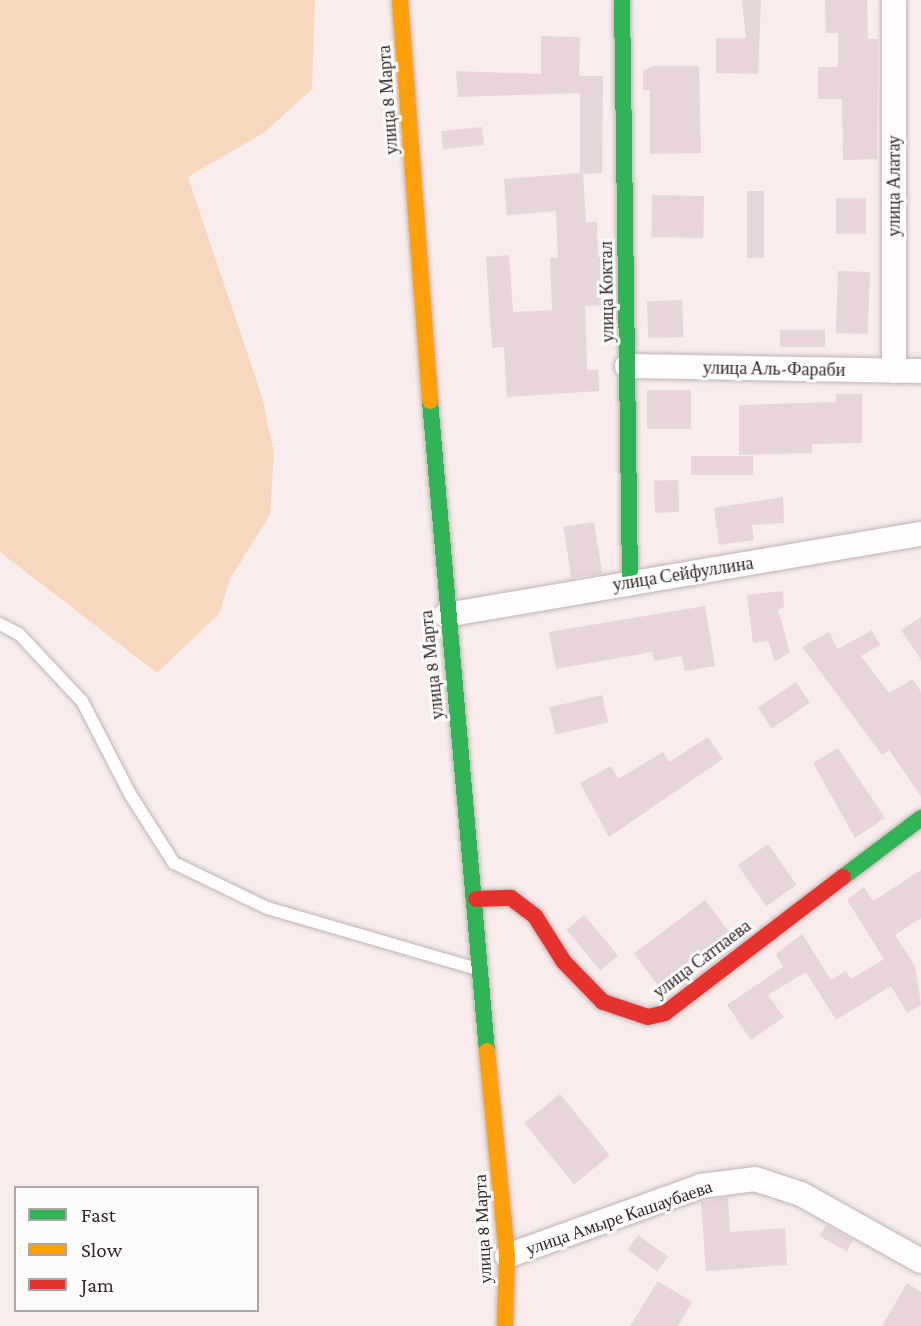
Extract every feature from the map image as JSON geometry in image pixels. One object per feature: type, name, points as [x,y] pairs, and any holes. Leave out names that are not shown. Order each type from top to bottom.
[{"type":"street","name":"улица 8 Марта","points":[[400,0],[446,615],[476,899],[507,1256],[505,1326]]},
{"type":"street","name":"улица Коктал","points":[[622,0],[630,583]]},
{"type":"street","name":"улица Алатау","points":[[894,0],[894,372]]},
{"type":"street","name":"улица Аль-Фараби","points":[[627,366],[921,372]]},
{"type":"street","name":"улица Сейфуллина","points":[[446,615],[921,534]]},
{"type":"street","name":"улица Сатпаева","points":[[476,899],[511,898],[535,916],[564,962],[603,1002],[648,1017],[665,1013],[921,818]]},
{"type":"street","name":"улица Амыре Кашаубаева","points":[[507,1256],[701,1186],[754,1179],[801,1194],[921,1261]]},
{"type":"lane","points":[[0,624],[19,634],[82,701],[130,794],[174,863],[267,908],[481,970]]},
{"type":"shaded area","points":[[0,0],[315,0],[312,89],[265,132],[188,177],[262,397],[274,452],[270,515],[230,579],[219,614],[157,673],[0,552]]},
{"type":"building","points":[[742,0],[761,0],[758,74],[716,73],[716,38],[746,38]]},
{"type":"building","points":[[825,0],[867,0],[868,39],[878,39],[877,159],[843,160],[842,99],[818,99],[818,67],[838,67],[838,33],[826,33]]},
{"type":"building","points":[[541,36],[580,37],[579,76],[603,76],[602,173],[583,174],[586,222],[597,222],[598,257],[605,256],[601,306],[585,306],[587,370],[598,370],[599,391],[507,397],[504,347],[492,348],[486,257],[509,255],[513,312],[552,310],[550,258],[558,258],[556,211],[507,215],[504,179],[580,173],[580,93],[458,97],[456,71],[541,74]]},
{"type":"building","points":[[655,66],[699,66],[701,153],[650,154],[650,90],[643,90],[643,70]]},
{"type":"building","points":[[482,127],[484,145],[443,149],[441,131]]},
{"type":"building","points":[[747,191],[764,191],[764,258],[747,258]]},
{"type":"building","points":[[652,195],[704,196],[703,238],[651,237]]},
{"type":"building","points":[[836,198],[866,198],[866,234],[836,234]]},
{"type":"building","points":[[838,271],[870,272],[868,334],[836,333]]},
{"type":"building","points":[[682,300],[683,337],[648,338],[647,301]]},
{"type":"building","points":[[780,330],[825,330],[825,347],[780,347]]},
{"type":"building","points":[[647,390],[691,390],[691,429],[647,429]]},
{"type":"building","points":[[836,394],[862,394],[862,443],[812,444],[812,453],[739,455],[739,405],[836,402]]},
{"type":"building","points":[[691,456],[753,456],[753,475],[691,475]]},
{"type":"building","points":[[678,480],[679,512],[655,513],[654,481]]},
{"type":"building","points":[[783,497],[784,523],[752,525],[754,540],[719,545],[714,508]]},
{"type":"building","points":[[594,522],[602,573],[572,578],[563,527]]},
{"type":"building","points":[[783,591],[784,607],[778,610],[790,652],[775,662],[768,641],[753,643],[747,595]]},
{"type":"building","points":[[705,606],[715,666],[685,671],[682,656],[654,661],[652,652],[556,669],[549,632]]},
{"type":"building","points":[[921,617],[921,660],[901,630]]},
{"type":"building","points":[[872,630],[880,645],[861,656],[889,693],[913,679],[921,692],[921,796],[889,750],[882,755],[802,647],[829,632],[838,649]]},
{"type":"building","points":[[796,682],[810,703],[772,728],[758,708]]},
{"type":"building","points":[[602,695],[608,722],[556,734],[549,707]]},
{"type":"building","points":[[708,737],[723,759],[609,837],[580,783],[611,766],[618,779],[663,752],[669,762]]},
{"type":"building","points":[[838,748],[885,818],[855,838],[813,763]]},
{"type":"building","points":[[768,844],[797,885],[766,906],[738,865]]},
{"type":"building","points":[[921,870],[921,918],[895,935],[915,966],[921,1005],[907,1013],[891,986],[836,1020],[806,972],[768,995],[784,1017],[751,1040],[727,1005],[783,967],[776,954],[802,934],[831,980],[846,971],[851,979],[884,959],[847,900],[864,887],[873,901]]},
{"type":"building","points":[[705,900],[730,933],[659,986],[634,954]]},
{"type":"building","points":[[584,915],[618,956],[600,970],[566,930]]},
{"type":"building","points":[[560,1094],[610,1155],[574,1184],[524,1123]]},
{"type":"building","points":[[728,1197],[730,1232],[785,1228],[787,1265],[706,1271],[701,1202]]},
{"type":"building","points":[[826,1225],[853,1240],[847,1251],[820,1236]]},
{"type":"building","points":[[638,1235],[668,1257],[657,1271],[627,1250]]},
{"type":"building","points":[[658,1281],[692,1302],[678,1326],[630,1326]]},
{"type":"building","points":[[907,1283],[921,1292],[921,1326],[882,1326]]},
{"type":"traffic: fast","points":[[622,0],[630,583]]},
{"type":"traffic: fast","points":[[430,401],[487,1051]]},
{"type":"traffic: fast","points":[[843,877],[921,818]]},
{"type":"traffic: slow","points":[[400,0],[430,401]]},
{"type":"traffic: slow","points":[[487,1051],[507,1256],[505,1326]]},
{"type":"traffic: jam","points":[[476,899],[511,898],[535,916],[564,962],[603,1002],[648,1017],[665,1013],[843,877]]}]
